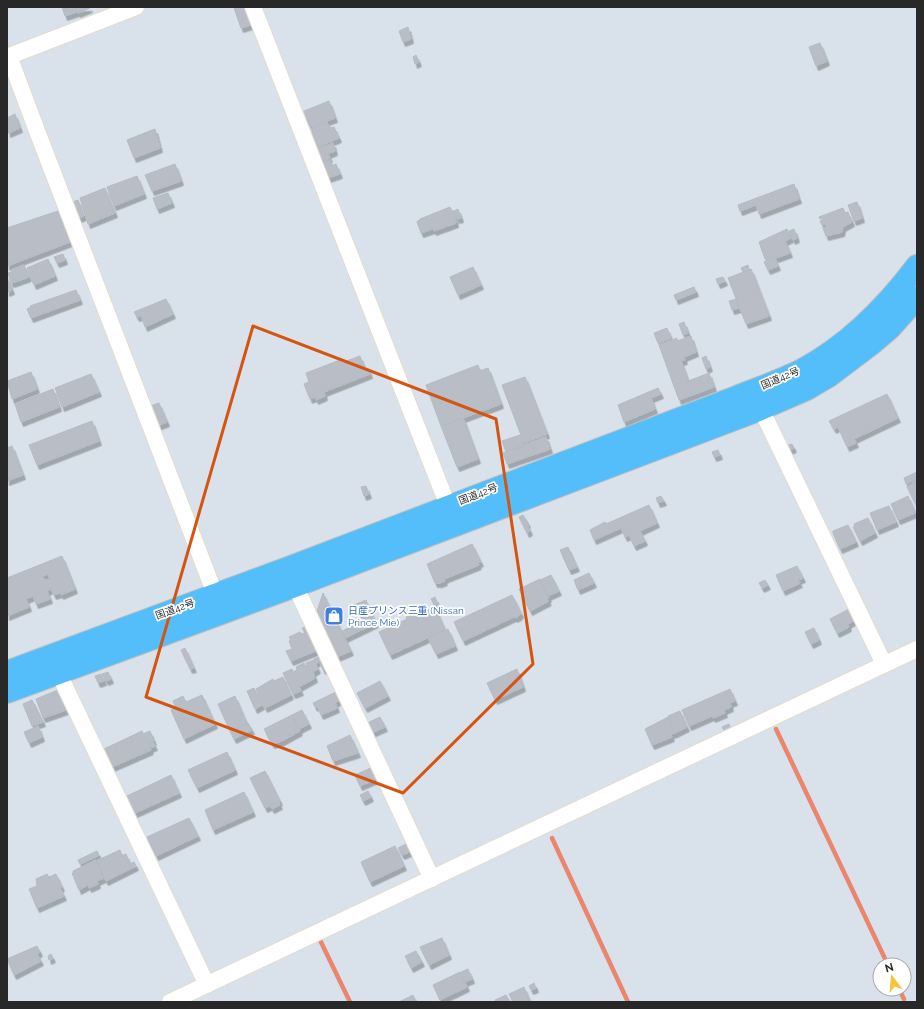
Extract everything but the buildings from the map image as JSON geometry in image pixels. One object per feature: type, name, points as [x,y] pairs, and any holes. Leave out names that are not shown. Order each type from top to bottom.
[{"type":"highway","name":"国道42号","points":[[7,692],[291,577],[448,506],[734,398],[801,370],[827,354],[865,324],[900,289],[917,266]]},
{"type":"highway","name":"国道42号","points":[[7,672],[215,594],[291,577],[761,409],[807,389],[829,376],[890,328],[917,298]]},
{"type":"street","points":[[136,7],[8,56],[36,131],[84,250],[215,594]]},
{"type":"street","points":[[253,7],[448,506]]},
{"type":"street","points":[[761,409],[884,664]]},
{"type":"street","points":[[291,577],[432,878]]},
{"type":"street","points":[[170,1002],[917,649]]},
{"type":"street","points":[[58,672],[207,985]]},
{"type":"highlighted area","points":[[253,326],[496,419],[533,664],[403,793],[146,697]]},
{"type":"waterway","points":[[776,729],[884,957]]},
{"type":"waterway","points":[[552,838],[628,1002]]},
{"type":"waterway","points":[[320,940],[350,1002]]},
{"type":"place","name":"日産プリンス三重 (Nissan Prince Mie)","points":[[334,616]]}]
